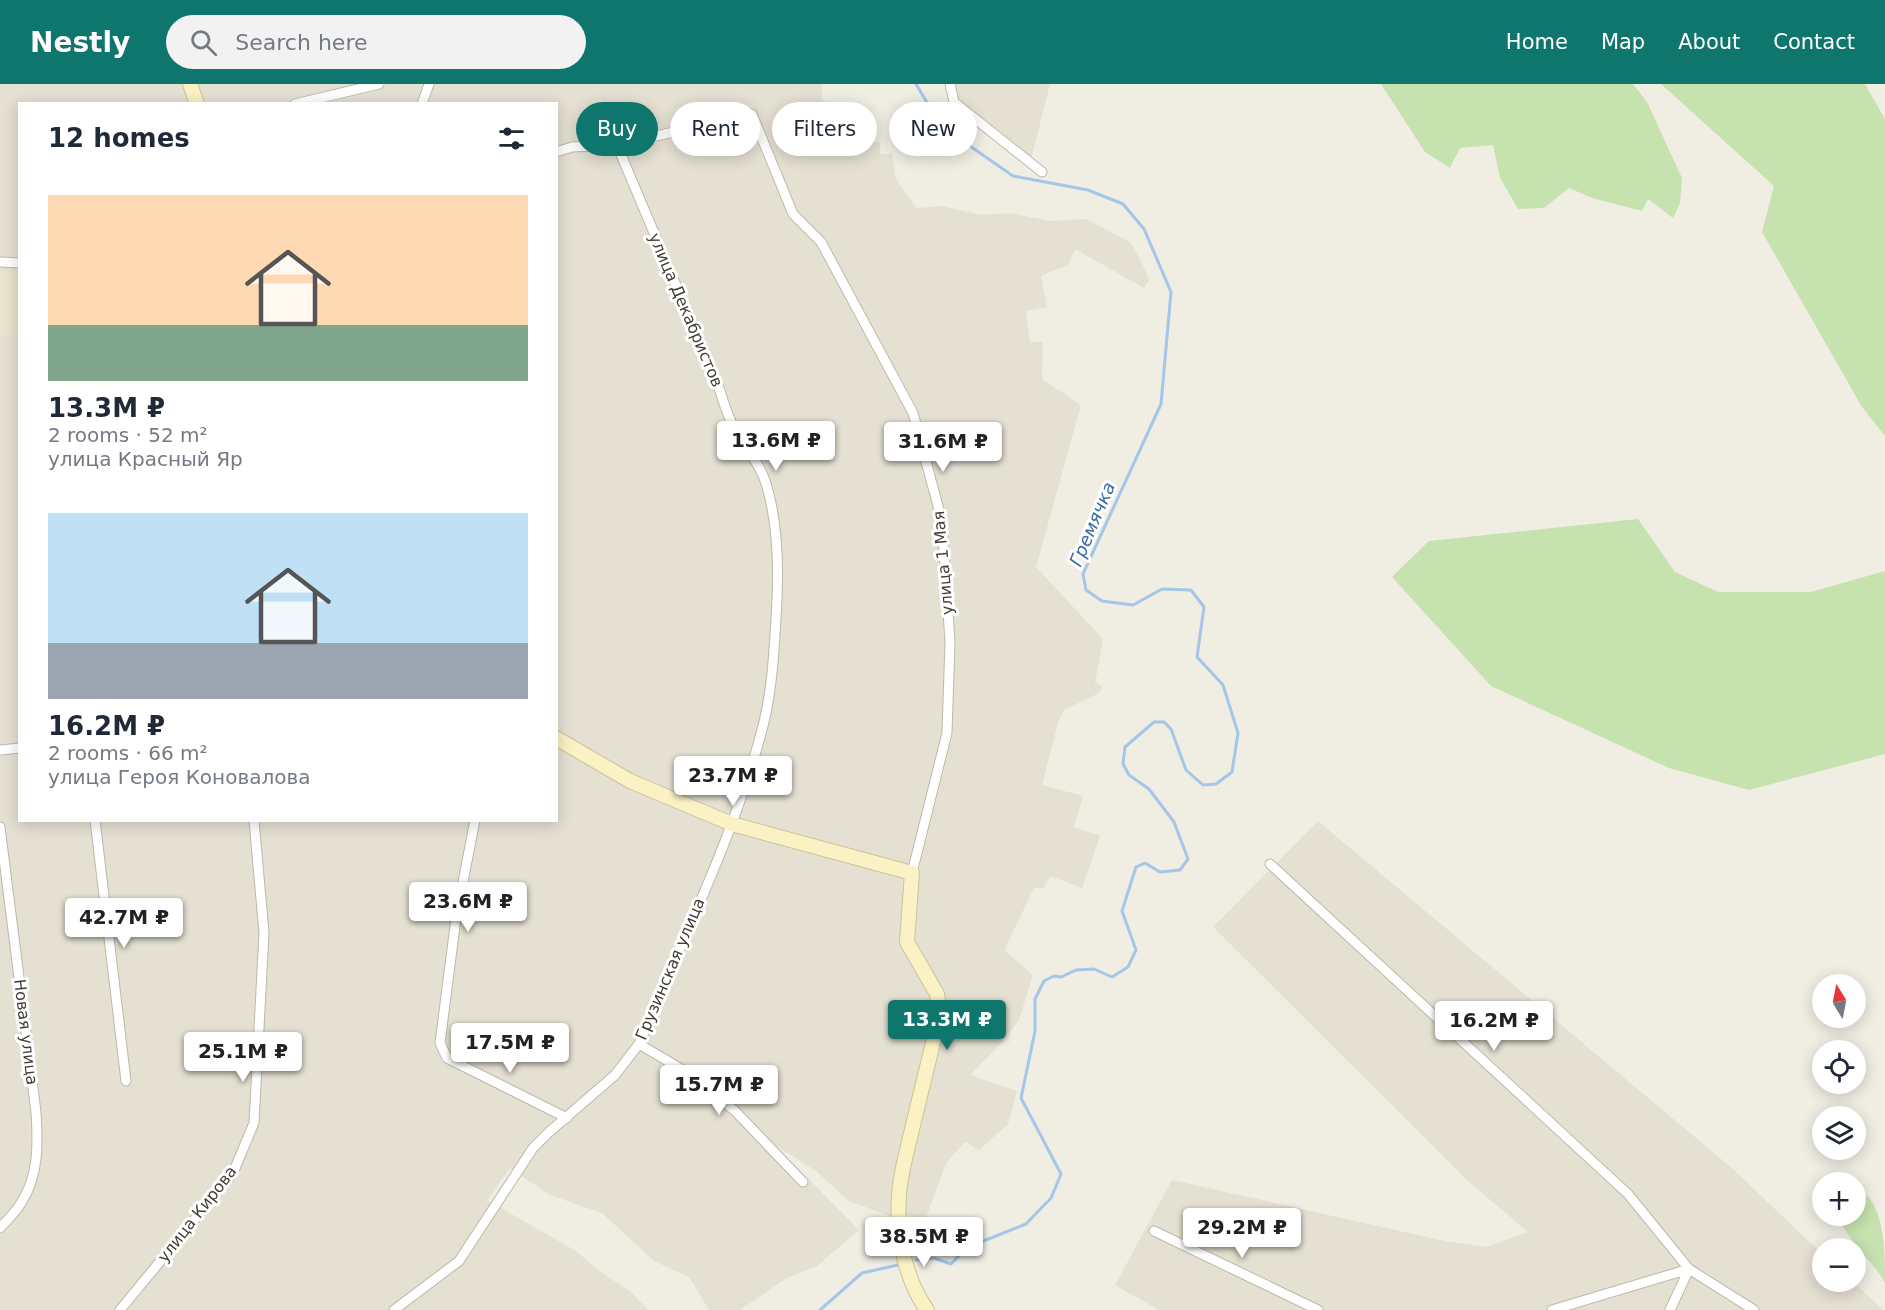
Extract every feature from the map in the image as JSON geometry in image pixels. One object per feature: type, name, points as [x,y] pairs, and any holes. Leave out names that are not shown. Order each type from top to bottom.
[{"type":"street","points":[[303,102],[379,84]]},
{"type":"street","points":[[423,102],[429,84]]},
{"type":"street","points":[[950,84],[954,102],[1042,172]]},
{"type":"street","points":[[192,85],[196,102]]},
{"type":"street","name":"улица 1 Мая","points":[[658,136],[752,114],[793,214],[821,242],[913,413],[942,521],[950,642],[947,733],[912,873]]},
{"type":"street","points":[[558,151],[576,147]]},
{"type":"street","name":"улица Декабристов","points":[[622,156],[718,385],[729,417],[735,430],[753,455],[767,486],[775,536],[778,587],[771,687],[763,722],[732,824]]},
{"type":"street","points":[[0,262],[18,263]]},
{"type":"street","points":[[558,739],[630,781],[732,824],[912,873],[907,942],[937,994],[940,1014],[907,1151],[899,1196],[905,1259],[913,1285],[927,1310]]},
{"type":"street","points":[[0,750],[18,747]]},
{"type":"street","points":[[95,822],[126,1081]]},
{"type":"street","name":"улица Кирова","points":[[120,1310],[233,1173],[254,1124],[264,933],[254,822]]},
{"type":"street","points":[[475,822],[456,918],[440,1042],[447,1058],[567,1118]]},
{"type":"street","name":"Грузинская улица","points":[[393,1310],[459,1261],[533,1148],[615,1075],[639,1044],[732,824]]},
{"type":"street","name":"Новая улица","points":[[0,827],[36,1113],[38,1148],[31,1183],[21,1203],[0,1228]]},
{"type":"street","points":[[1270,864],[1628,1194],[1689,1269],[1754,1310]]},
{"type":"street","points":[[639,1044],[693,1076],[735,1111],[802,1182]]},
{"type":"street","points":[[1154,1231],[1318,1310]]},
{"type":"street","points":[[1552,1310],[1689,1269]]},
{"type":"street","points":[[1670,1310],[1689,1269]]},
{"type":"shaded area","points":[[0,84],[822,84],[822,100],[829,102],[772,102],[772,156],[877,156],[877,142],[880,142],[880,154],[889,153],[889,156],[892,156],[896,179],[916,208],[942,206],[981,215],[1010,213],[1050,221],[1086,219],[1130,242],[1142,263],[1149,280],[1144,288],[1075,249],[1068,265],[1041,276],[1047,307],[1026,311],[1030,343],[1043,341],[1042,379],[1081,405],[1036,567],[1103,639],[1095,683],[1102,686],[1099,693],[1064,710],[1058,723],[1042,785],[1083,796],[1074,827],[1100,836],[1082,888],[1050,876],[1044,888],[1034,888],[1004,950],[1033,975],[1019,1020],[1004,1040],[970,1075],[1017,1091],[1008,1124],[979,1150],[965,1142],[946,1163],[921,1231],[909,1215],[890,1216],[849,1201],[816,1171],[775,1145],[859,1230],[817,1266],[787,1278],[740,1310],[709,1310],[689,1277],[654,1261],[602,1213],[550,1195],[510,1168],[487,1200],[576,1251],[598,1270],[631,1292],[648,1310],[0,1310]]},
{"type":"shaded area","points":[[947,84],[1050,84],[1031,160],[977,119],[977,102],[954,101]]},
{"type":"shaded area","points":[[0,271],[18,271],[18,337],[0,336]]},
{"type":"shaded area","points":[[1318,821],[1733,1169],[1812,1244],[1812,1292],[1864,1292],[1883,1310],[1159,1310],[1115,1285],[1172,1180],[1445,1241],[1486,1247],[1528,1232],[1467,1180],[1213,927]]},
{"type":"green space","points":[[1381,84],[1633,84],[1647,102],[1682,178],[1680,203],[1673,218],[1648,199],[1642,211],[1592,198],[1569,188],[1544,208],[1518,209],[1500,178],[1493,145],[1460,148],[1450,168],[1425,152]]},
{"type":"green space","points":[[1661,84],[1865,84],[1885,119],[1885,436],[1862,407],[1762,232],[1774,186]]},
{"type":"green space","points":[[1638,519],[1675,572],[1718,592],[1811,592],[1885,571],[1885,754],[1749,790],[1669,768],[1491,686],[1392,577],[1429,541]]},
{"type":"green space","points":[[1866,1195],[1877,1211],[1880,1222],[1884,1247],[1885,1283],[1866,1257],[1866,1238],[1850,1238],[1843,1226],[1866,1226]]},
{"type":"waterway","name":"Гремячка","points":[[916,84],[929,106],[967,144],[1013,176],[1088,190],[1123,204],[1144,229],[1171,292],[1161,404],[1083,574],[1086,590],[1102,601],[1133,605],[1162,589],[1191,590],[1204,607],[1197,657],[1223,685],[1238,733],[1232,772],[1216,784],[1203,785],[1186,770],[1171,729],[1164,722],[1154,722],[1125,747],[1123,764],[1129,775],[1149,789],[1174,822],[1188,859],[1180,870],[1160,872],[1145,863],[1136,867],[1122,911],[1136,950],[1128,967],[1112,977],[1094,969],[1076,970],[1061,977],[1054,976],[1044,981],[1035,999],[1035,1031],[1021,1098],[1061,1174],[1051,1198],[1026,1224],[966,1248],[951,1264],[934,1258],[916,1260]]},
{"type":"waterway","name":"Гремячка","points":[[820,1310],[862,1273],[898,1265]]}]
